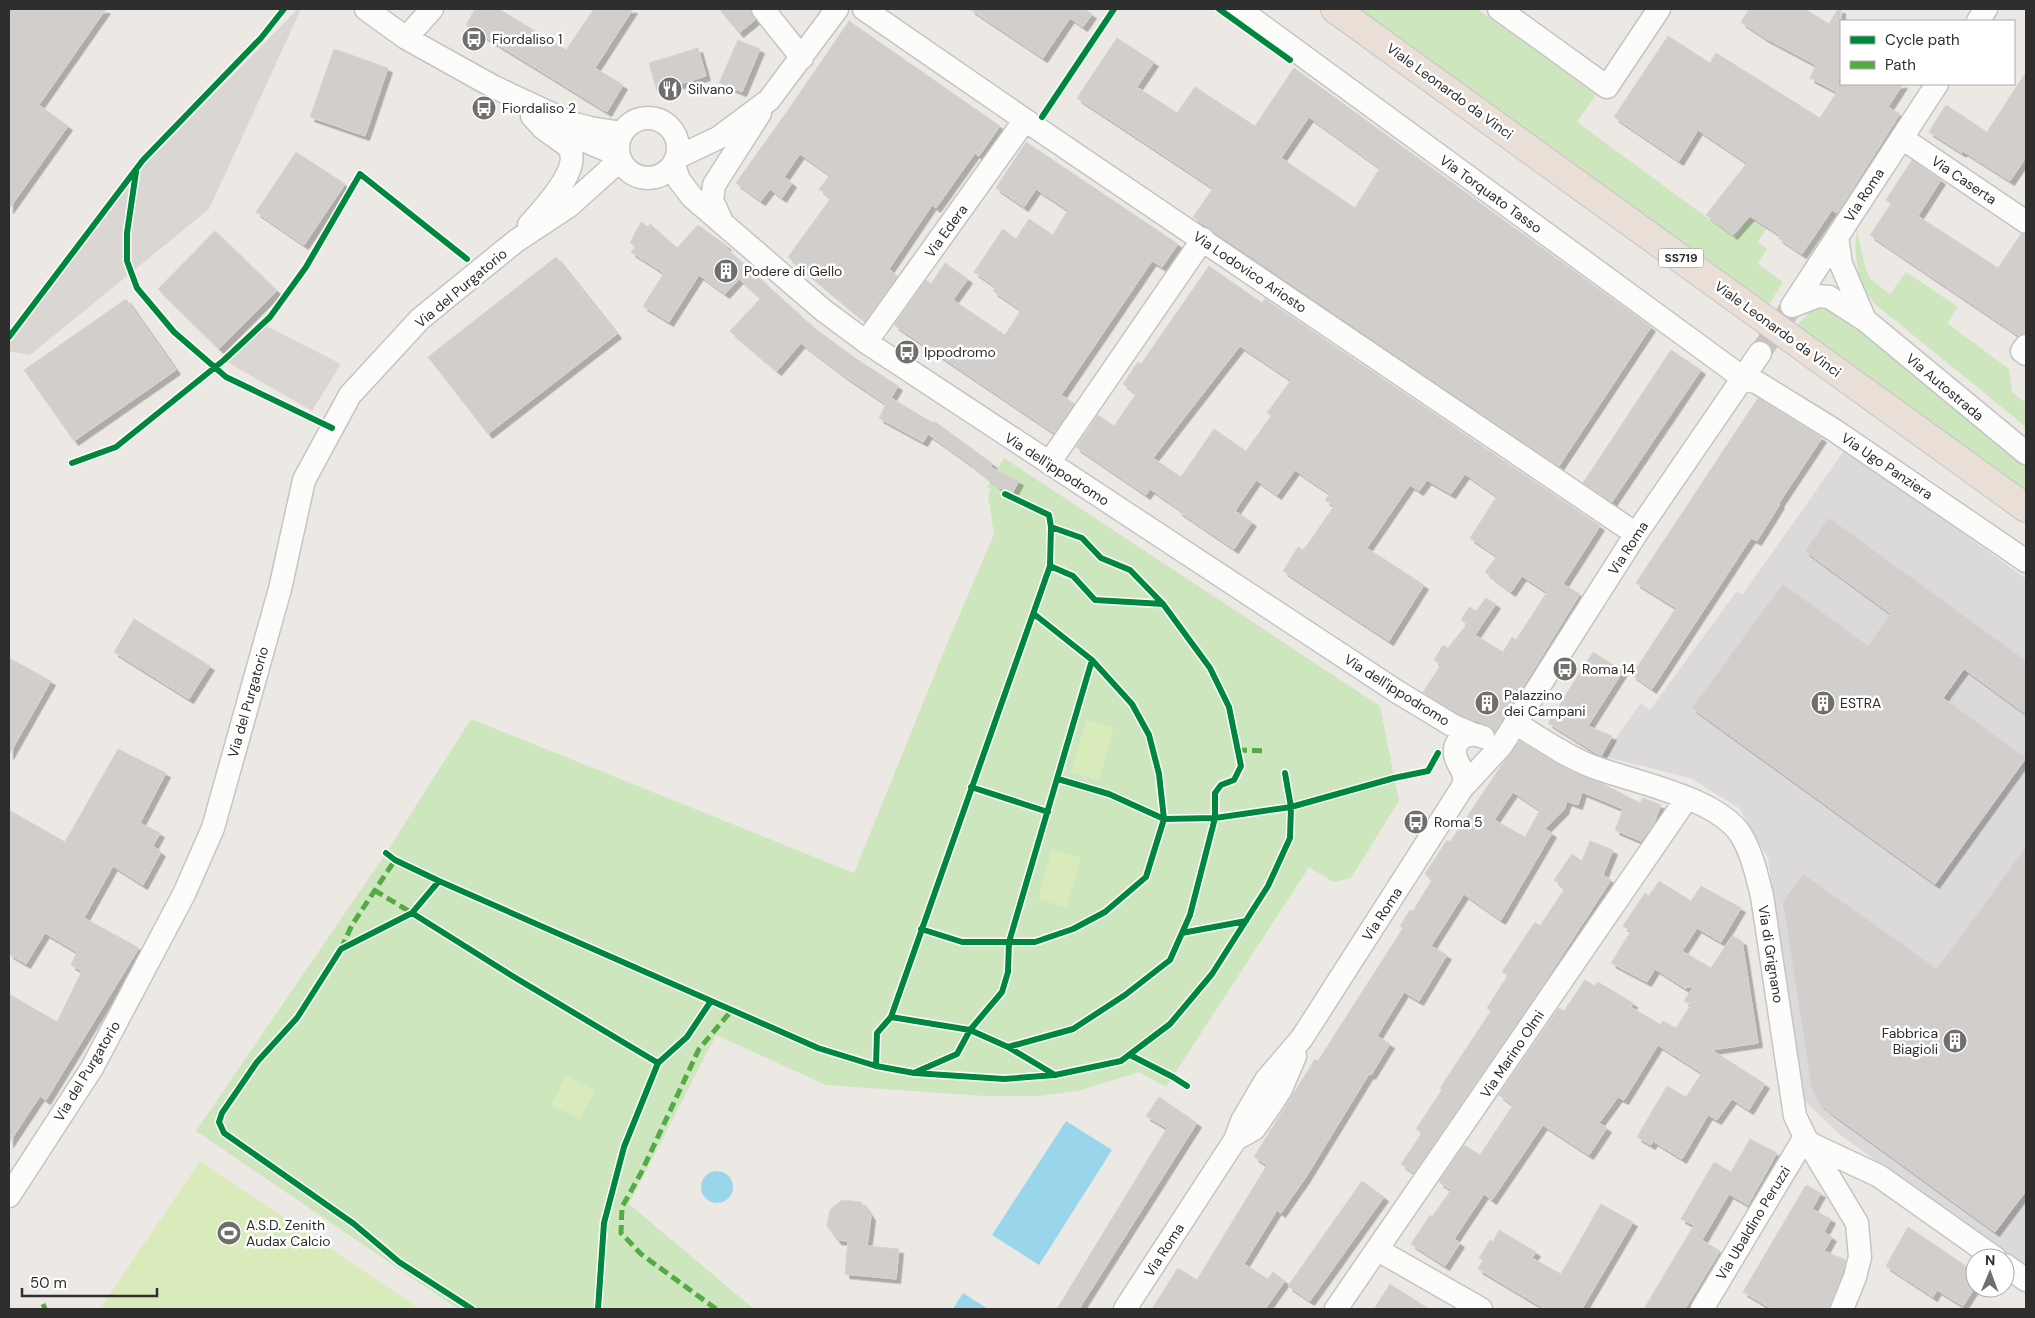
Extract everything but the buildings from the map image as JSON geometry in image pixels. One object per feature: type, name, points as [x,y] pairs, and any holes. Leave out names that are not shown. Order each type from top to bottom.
[{"type":"highway","name":"Viale Leonardo da Vinci","points":[[1335,9],[2026,508]]},
{"type":"street","points":[[366,9],[406,38],[494,87],[571,123],[622,133]]},
{"type":"street","points":[[406,38],[432,9]]},
{"type":"street","points":[[763,9],[802,58]]},
{"type":"street","points":[[722,222],[712,200],[714,185],[769,100],[837,9]]},
{"type":"street","name":"Via Lodovico Ariosto","points":[[864,9],[1636,534]]},
{"type":"street","name":"Via Torquato Tasso","points":[[1239,9],[1743,378]]},
{"type":"street","points":[[1499,9],[1607,87],[1659,9]]},
{"type":"street","points":[[1979,20],[1986,9]]},
{"type":"street","name":"Via Roma","points":[[1792,306],[1936,85]]},
{"type":"street","points":[[494,87],[532,116],[543,128],[571,150],[572,161],[563,182],[516,241]]},
{"type":"street","points":[[673,130],[692,132],[709,129],[769,100]]},
{"type":"street","points":[[532,116],[625,164],[643,178],[660,176],[676,161],[718,138],[769,100]]},
{"type":"street","points":[[625,164],[618,148],[622,133],[634,121],[651,117],[660,119],[673,130],[678,139],[679,148],[676,161]]},
{"type":"street","name":"Via Edera","points":[[866,342],[1025,120]]},
{"type":"street","name":"Via Caserta","points":[[1902,138],[2026,222]]},
{"type":"street","name":"Via dell'ippodromo","points":[[676,161],[679,180],[688,192],[823,310],[866,342],[1396,691],[1452,724],[1482,753]]},
{"type":"street","points":[[516,241],[569,206],[625,164]]},
{"type":"street","name":"Via Autostrada","points":[[1837,237],[1842,264],[1865,320]]},
{"type":"street","points":[[1049,463],[1203,240]]},
{"type":"street","name":"Via del Purgatorio","points":[[9,1196],[17,1167],[92,1068],[184,894],[213,828],[280,589],[304,480],[350,395],[420,319],[516,241]]},
{"type":"street","name":"Via Autostrada","points":[[1792,306],[1818,296],[1829,297],[1865,320],[2026,453]]},
{"type":"street","name":"Via Roma","points":[[1125,1309],[1235,1140],[1254,1129],[1281,1089],[1302,1038],[1462,788],[1464,778],[1482,753],[1515,723],[1636,534],[1760,353]]},
{"type":"street","name":"Via Ugo Panziera","points":[[1743,378],[1758,383],[1834,430],[2026,561]]},
{"type":"street","name":"Via di Grignano","points":[[1515,723],[1590,766],[1687,798],[1720,815],[1741,834],[1753,862],[1762,896],[1796,1116],[1807,1140],[1857,1223],[1860,1257],[1855,1277],[1842,1309]]},
{"type":"street","name":"Via Marino Olmi","points":[[1336,1309],[1687,798]]},
{"type":"street","points":[[1807,1140],[1879,1176],[1981,1248]]},
{"type":"street","name":"Via Ubaldino Peruzzi","points":[[1702,1309],[1807,1140]]},
{"type":"street","points":[[1378,1250],[1481,1309]]},
{"type":"street","points":[[2015,1272],[2026,1280]]},
{"type":"shaded area","points":[[298,9],[301,9],[209,209],[30,355],[9,351],[9,338],[136,173]]},
{"type":"shaded area","points":[[262,324],[341,364],[312,411],[224,360]]},
{"type":"shaded area","points":[[1846,448],[2026,579],[2026,1268],[2015,1260],[2015,1248],[1998,1248],[1839,1134],[1801,1097],[1768,858],[1739,808],[1690,778],[1603,756],[1641,703],[1650,710],[1736,592],[1743,594]]},
{"type":"green space","points":[[1358,9],[1477,9],[1596,95],[1577,122],[1735,238],[1749,218],[1766,229],[1758,242],[1767,249],[1758,264],[1783,282],[1768,306]]},
{"type":"green space","points":[[1857,230],[1865,267],[1870,279],[1890,294],[1906,272],[1958,307],[1947,323],[2009,369],[2012,392],[2026,403],[2026,427],[1875,304],[1864,288],[1857,267]]},
{"type":"green space","points":[[1819,306],[1838,310],[2026,463],[2026,492],[1797,326],[1812,309]]},
{"type":"green space","points":[[1004,458],[1380,706],[1399,801],[1351,878],[1333,882],[1309,867],[1166,1087],[1139,1072],[1078,1091],[1040,1096],[984,1096],[826,1085],[716,1035],[629,1204],[754,1309],[458,1309],[196,1131],[386,853],[471,719],[854,873],[994,534],[988,495],[991,490],[987,487]]},
{"type":"green space","points":[[1086,720],[1114,727],[1099,780],[1071,772]]},
{"type":"green space","points":[[1052,849],[1081,858],[1066,907],[1038,899]]},
{"type":"green space","points":[[566,1076],[595,1090],[580,1119],[551,1105]]},
{"type":"green space","name":"A.S.D. Zenith Audax Calcio","points":[[200,1161],[420,1309],[108,1309],[102,1306]]},
{"type":"water","points":[[1066,1121],[1112,1150],[1039,1265],[992,1235]]},
{"type":"water","points":[[717,1171],[723,1172],[728,1176],[732,1181],[732,1193],[728,1198],[723,1202],[717,1203],[711,1202],[706,1198],[702,1193],[701,1187],[702,1181],[706,1176],[711,1172]]},
{"type":"water","points":[[963,1293],[988,1309],[953,1309]]},
{"type":"tunnel","points":[[1760,353],[1792,306]]},
{"type":"marked path","points":[[1237,750],[1266,751]]},
{"type":"marked path","points":[[341,949],[352,925],[395,860]]},
{"type":"marked path","points":[[374,890],[412,913]]},
{"type":"marked path","points":[[716,1309],[641,1254],[621,1233],[622,1207],[641,1173],[699,1049],[732,1010]]},
{"type":"marked path","points":[[43,1304],[45,1309]]},
{"type":"cycle path","points":[[9,337],[143,160],[261,38],[284,9]]},
{"type":"cycle path","points":[[1042,117],[1114,9]]},
{"type":"cycle path","points":[[1219,9],[1290,60]]},
{"type":"cycle path","points":[[136,172],[127,233],[127,261],[137,288],[174,332],[226,377],[332,428]]},
{"type":"cycle path","points":[[72,463],[116,447],[224,360],[270,317],[306,267],[360,174],[467,259]]},
{"type":"cycle path","points":[[1005,494],[1049,515],[1051,527],[1082,538],[1101,558],[1130,570],[1163,604],[1210,668],[1229,707],[1241,766],[1234,780],[1221,785],[1215,793],[1215,818],[1190,915],[1170,960],[1125,995],[1073,1029],[1008,1047]]},
{"type":"cycle path","points":[[876,1066],[877,1033],[891,1017],[1050,566],[1051,527]]},
{"type":"cycle path","points":[[1050,566],[1073,576],[1095,600],[1163,604]]},
{"type":"cycle path","points":[[921,929],[962,942],[1035,942],[1073,929],[1105,912],[1146,877],[1164,819],[1159,774],[1149,735],[1132,704],[1092,660],[1034,614]]},
{"type":"cycle path","points":[[916,1072],[957,1054],[970,1030],[1002,992],[1008,972],[1009,942],[1092,660]]},
{"type":"cycle path","points":[[1058,779],[1109,794],[1164,819],[1215,818],[1291,807],[1394,778],[1428,771],[1438,753]]},
{"type":"cycle path","points":[[386,853],[395,860],[439,881],[818,1048],[876,1066],[914,1073],[1004,1079],[1055,1075],[1121,1061],[1170,1024],[1212,974],[1268,886],[1290,838],[1291,807],[1285,773]]},
{"type":"cycle path","points":[[971,787],[1048,812]]},
{"type":"cycle path","points":[[439,881],[412,913],[341,949],[297,1018],[257,1062],[222,1113],[219,1122],[224,1133],[354,1224],[399,1262],[472,1309]]},
{"type":"cycle path","points":[[412,913],[514,977],[658,1063]]},
{"type":"cycle path","points":[[1182,933],[1246,921]]},
{"type":"cycle path","points":[[598,1309],[604,1223],[624,1147],[658,1063],[687,1037],[711,1001]]},
{"type":"cycle path","points":[[891,1017],[970,1030],[1008,1047],[1055,1075]]},
{"type":"cycle path","points":[[1130,1055],[1187,1086]]},
{"type":"place","name":"Fiordaliso 1","points":[[474,39]]},
{"type":"place","name":"Silvano","points":[[670,89]]},
{"type":"place","name":"Fiordaliso 2","points":[[484,108]]},
{"type":"place","name":"Podere di Gello","points":[[726,271]]},
{"type":"place","name":"Ippodromo","points":[[907,352]]},
{"type":"place","name":"Roma 14","points":[[1565,669]]},
{"type":"place","name":"Palazzino dei Campani","points":[[1487,703]]},
{"type":"place","name":"ESTRA","points":[[1823,703]]},
{"type":"place","name":"Roma 5","points":[[1416,822]]},
{"type":"place","name":"Fabbrica Biagioli","points":[[1955,1041]]},
{"type":"place","name":"A.S.D. Zenith Audax Calcio","points":[[229,1233]]}]
